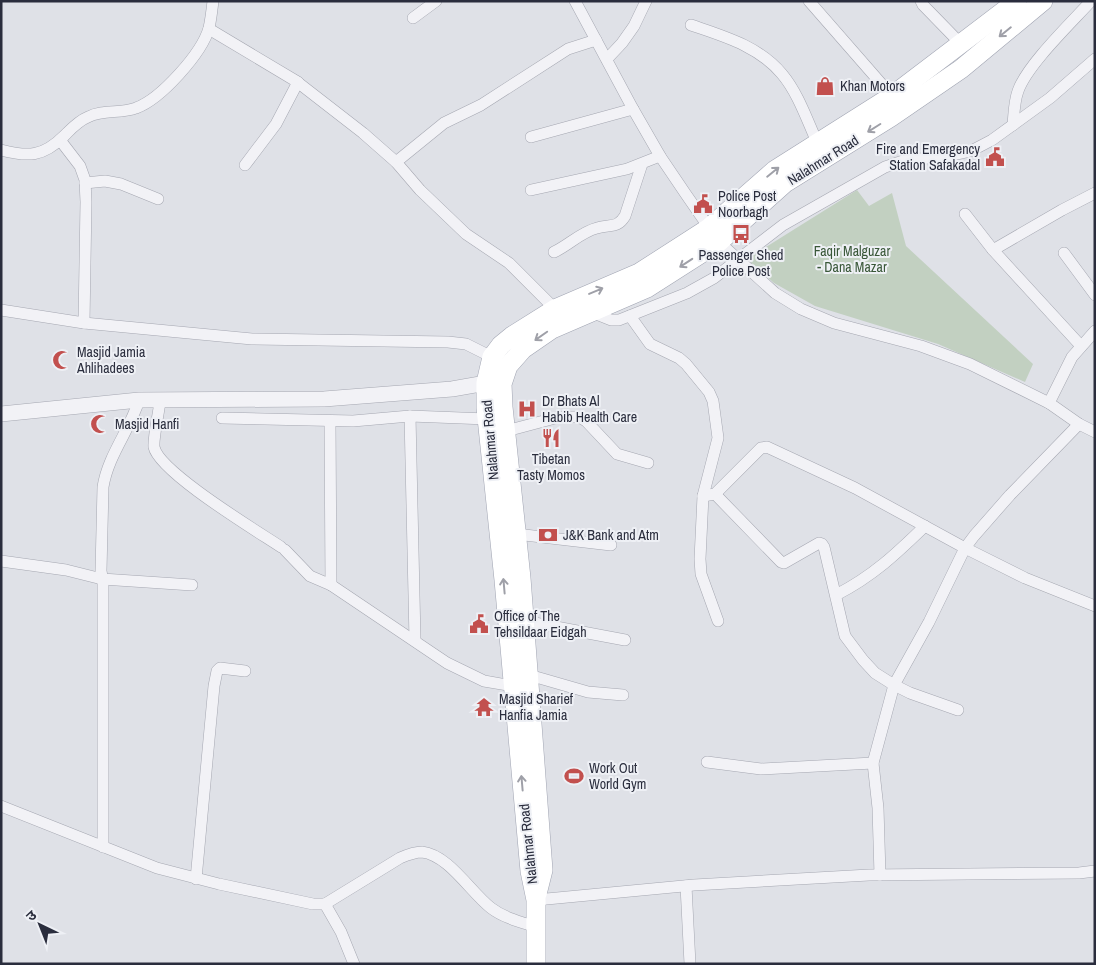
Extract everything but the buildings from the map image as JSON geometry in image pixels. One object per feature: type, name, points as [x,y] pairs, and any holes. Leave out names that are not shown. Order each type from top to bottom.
[{"type":"main road","name":"Nalahmar Road","points":[[536,900],[543,870],[529,675],[506,431],[494,384],[492,357],[501,345],[512,336],[555,309],[639,273],[714,235],[775,170],[892,96],[1017,1]]},
{"type":"main road","name":"Nalahmar Road","points":[[536,900],[530,871],[504,580],[487,419],[494,384],[523,349],[552,329],[647,288],[714,235],[785,184],[891,117],[949,76],[1043,1]]},
{"type":"main road","points":[[939,61],[949,76]]},
{"type":"main road","points":[[536,900],[536,964]]},
{"type":"street","points":[[1,150],[20,155],[40,153],[60,140],[86,117],[99,113],[131,110],[148,103],[182,72],[190,62],[209,29],[213,1]]},
{"type":"street","points":[[413,18],[436,1]]},
{"type":"street","points":[[575,1],[660,156],[714,235],[737,259],[776,293],[801,310],[834,323],[921,346],[970,364],[1049,403],[1079,424],[1095,432]]},
{"type":"street","points":[[606,59],[622,43],[634,26],[646,1]]},
{"type":"street","points":[[809,1],[892,96]]},
{"type":"street","points":[[921,1],[961,44]]},
{"type":"street","points":[[1013,125],[1018,90],[1031,69],[1091,1]]},
{"type":"street","points":[[690,25],[739,42],[760,54],[782,73],[796,97],[817,142]]},
{"type":"street","points":[[209,29],[298,82],[363,132],[396,162],[420,190],[466,234],[510,263],[555,309]]},
{"type":"street","points":[[396,162],[444,123],[480,105],[568,49],[596,40]]},
{"type":"street","points":[[591,312],[611,320],[620,320],[687,294],[714,278],[783,225],[884,167],[903,161],[972,151],[992,140],[1050,98],[1095,59]]},
{"type":"street","points":[[245,165],[273,129],[298,82]]},
{"type":"street","points":[[531,137],[633,109]]},
{"type":"street","points":[[60,140],[80,166],[85,183],[84,323]]},
{"type":"street","points":[[531,190],[604,175],[642,164],[660,156]]},
{"type":"street","points":[[554,252],[597,228],[616,225],[621,222],[642,164]]},
{"type":"street","points":[[85,183],[105,181],[121,184],[158,199]]},
{"type":"street","points":[[993,250],[1095,193]]},
{"type":"street","points":[[965,214],[993,250],[1080,346]]},
{"type":"street","points":[[1064,253],[1095,295]]},
{"type":"street","points":[[1,310],[84,323],[252,339],[448,342],[466,344],[492,357]]},
{"type":"street","points":[[630,316],[650,344],[679,358],[686,364],[709,392],[713,401],[718,438],[700,559],[701,574],[718,621]]},
{"type":"street","points":[[1049,403],[1062,374],[1080,346],[1095,331]]},
{"type":"street","points":[[1,414],[139,400],[324,399],[494,384]]},
{"type":"street","points":[[103,847],[101,562],[103,487],[104,475],[133,418],[139,400]]},
{"type":"street","points":[[160,401],[154,446],[158,455],[184,482],[283,549],[310,576],[331,585],[447,663],[484,681],[512,686]]},
{"type":"street","points":[[222,418],[352,421],[410,416],[487,419]]},
{"type":"street","points":[[410,416],[415,640]]},
{"type":"street","points":[[506,431],[559,416],[579,417],[586,420],[617,454],[648,463]]},
{"type":"street","points":[[330,420],[331,585]]},
{"type":"street","points":[[880,875],[878,808],[873,763],[894,685],[929,622],[966,548],[983,524],[1079,424]]},
{"type":"street","points":[[709,495],[761,448],[767,447],[855,488],[1025,578],[1095,606]]},
{"type":"street","points":[[709,495],[781,562],[784,563],[819,543],[822,544],[836,595],[844,636],[847,641],[876,673],[894,685],[910,693],[958,710]]},
{"type":"street","points":[[836,595],[878,569],[925,526]]},
{"type":"street","points":[[516,534],[611,545]]},
{"type":"street","points":[[1,561],[66,570],[102,579],[192,584]]},
{"type":"street","points":[[524,621],[626,640]]},
{"type":"street","points":[[196,878],[213,695],[217,671],[220,668],[245,671]]},
{"type":"street","points":[[529,675],[588,692],[623,695]]},
{"type":"street","points":[[706,762],[761,769],[873,763]]},
{"type":"street","points":[[1,806],[156,868],[313,904],[325,904],[400,858],[413,853],[423,852],[453,869],[481,899],[497,912],[537,927]]},
{"type":"street","points":[[536,900],[686,886],[880,875],[1078,873],[1095,871]]},
{"type":"street","points":[[686,886],[690,964]]},
{"type":"street","points":[[325,904],[341,932],[354,964]]},
{"type":"green space","name":"Faqir Malguzar - Dana Mazar","points":[[857,190],[869,206],[892,193],[906,246],[1033,364],[1025,382],[938,344],[815,306],[774,283],[747,259]]},
{"type":"place","name":"Khan Motors","points":[[825,86]]},
{"type":"place","name":"Fire and Emergency Station Safakadal","points":[[995,157]]},
{"type":"place","name":"Police Post Noorbagh","points":[[703,204]]},
{"type":"place","name":"Passenger Shed Police Post","points":[[741,234]]},
{"type":"place","name":"Masjid Jamia Ahlihadees","points":[[62,360]]},
{"type":"place","name":"Dr Bhats Al Habib Health Care","points":[[527,409]]},
{"type":"place","name":"Masjid Hanfi","points":[[100,424]]},
{"type":"place","name":"Tibetan Tasty Momos","points":[[551,438]]},
{"type":"place","name":"J&K Bank and Atm","points":[[548,535]]},
{"type":"place","name":"Office of The Tehsildaar Eidgah","points":[[479,624]]},
{"type":"place","name":"Masjid Sharief Hanfia Jamia","points":[[484,707]]},
{"type":"place","name":"Work Out World Gym","points":[[574,776]]}]
